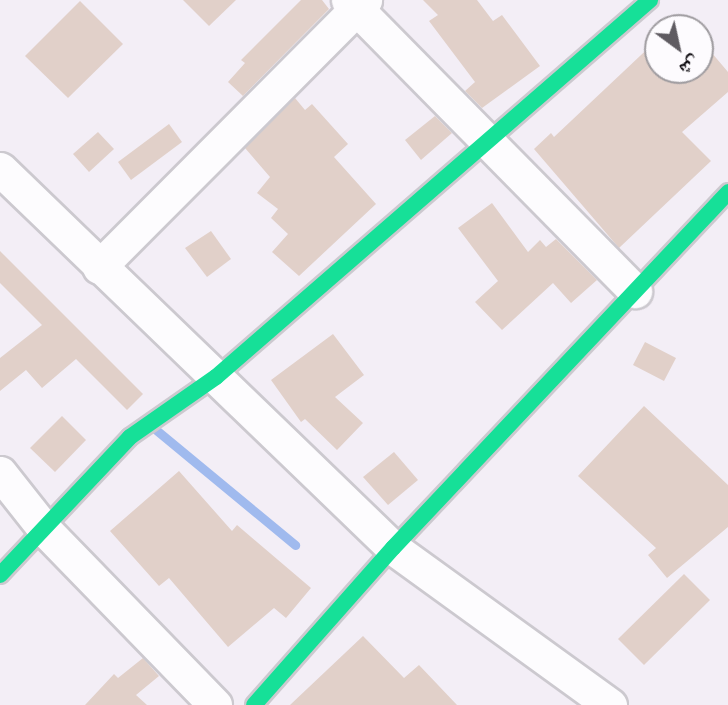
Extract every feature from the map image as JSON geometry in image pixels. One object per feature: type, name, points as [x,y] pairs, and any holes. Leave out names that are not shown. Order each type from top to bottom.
[{"type":"street","points":[[0,575],[45,530],[88,477],[130,437],[216,377],[650,0]]},
{"type":"street","points":[[99,267],[356,3],[635,291]]},
{"type":"street","points":[[0,169],[393,548],[610,705]]},
{"type":"street","points":[[254,705],[393,548],[728,191]]},
{"type":"street","points":[[0,473],[45,530],[215,705]]},
{"type":"building","points":[[183,0],[236,0],[209,26]]},
{"type":"building","points":[[301,0],[322,0],[329,9],[243,96],[228,82],[245,63],[241,60]]},
{"type":"building","points":[[423,0],[477,0],[493,21],[502,15],[540,66],[482,108],[465,91],[475,82],[429,21],[438,15]]},
{"type":"building","points":[[80,1],[123,44],[68,98],[25,56]]},
{"type":"building","points":[[644,52],[644,84],[714,84],[714,56],[728,72],[728,92],[682,132],[711,161],[619,248],[534,149],[551,133],[554,137]]},
{"type":"building","points":[[295,98],[305,110],[312,104],[348,144],[334,157],[376,204],[299,276],[272,252],[288,234],[271,218],[278,209],[257,193],[270,177],[245,148]]},
{"type":"building","points":[[435,116],[452,133],[421,160],[405,140]]},
{"type":"building","points":[[169,124],[182,142],[131,180],[118,162]]},
{"type":"building","points":[[98,132],[114,149],[89,172],[73,154]]},
{"type":"building","points":[[492,203],[528,252],[540,240],[546,247],[556,239],[597,280],[571,303],[553,283],[502,330],[475,302],[498,281],[458,228]]},
{"type":"building","points":[[211,231],[231,259],[207,277],[185,248]]},
{"type":"building","points":[[0,251],[143,394],[127,410],[76,359],[42,388],[26,370],[0,391],[0,358],[42,325],[0,283]]},
{"type":"building","points":[[333,334],[364,375],[335,397],[363,423],[337,450],[305,419],[301,422],[271,380]]},
{"type":"building","points":[[645,342],[676,358],[664,381],[633,365]]},
{"type":"building","points":[[644,406],[728,485],[728,527],[667,578],[648,555],[656,548],[578,476]]},
{"type":"building","points":[[62,416],[86,440],[55,472],[30,448]]},
{"type":"building","points":[[394,452],[418,480],[388,505],[363,477]]},
{"type":"building","points":[[179,471],[232,531],[237,525],[311,588],[286,618],[274,608],[228,647],[169,578],[159,586],[110,531]]},
{"type":"building","points":[[684,574],[710,600],[644,665],[618,639]]},
{"type":"building","points":[[363,636],[404,678],[419,665],[457,705],[290,705]]},
{"type":"building","points":[[143,658],[159,676],[136,695],[147,705],[85,705],[114,674],[118,678]]},
{"type":"waterway","points":[[155,429],[295,545]]},
{"type":"traffic: fast","points":[[0,575],[130,437],[216,377],[650,0]]},
{"type":"traffic: fast","points":[[254,705],[393,548],[728,192]]}]
